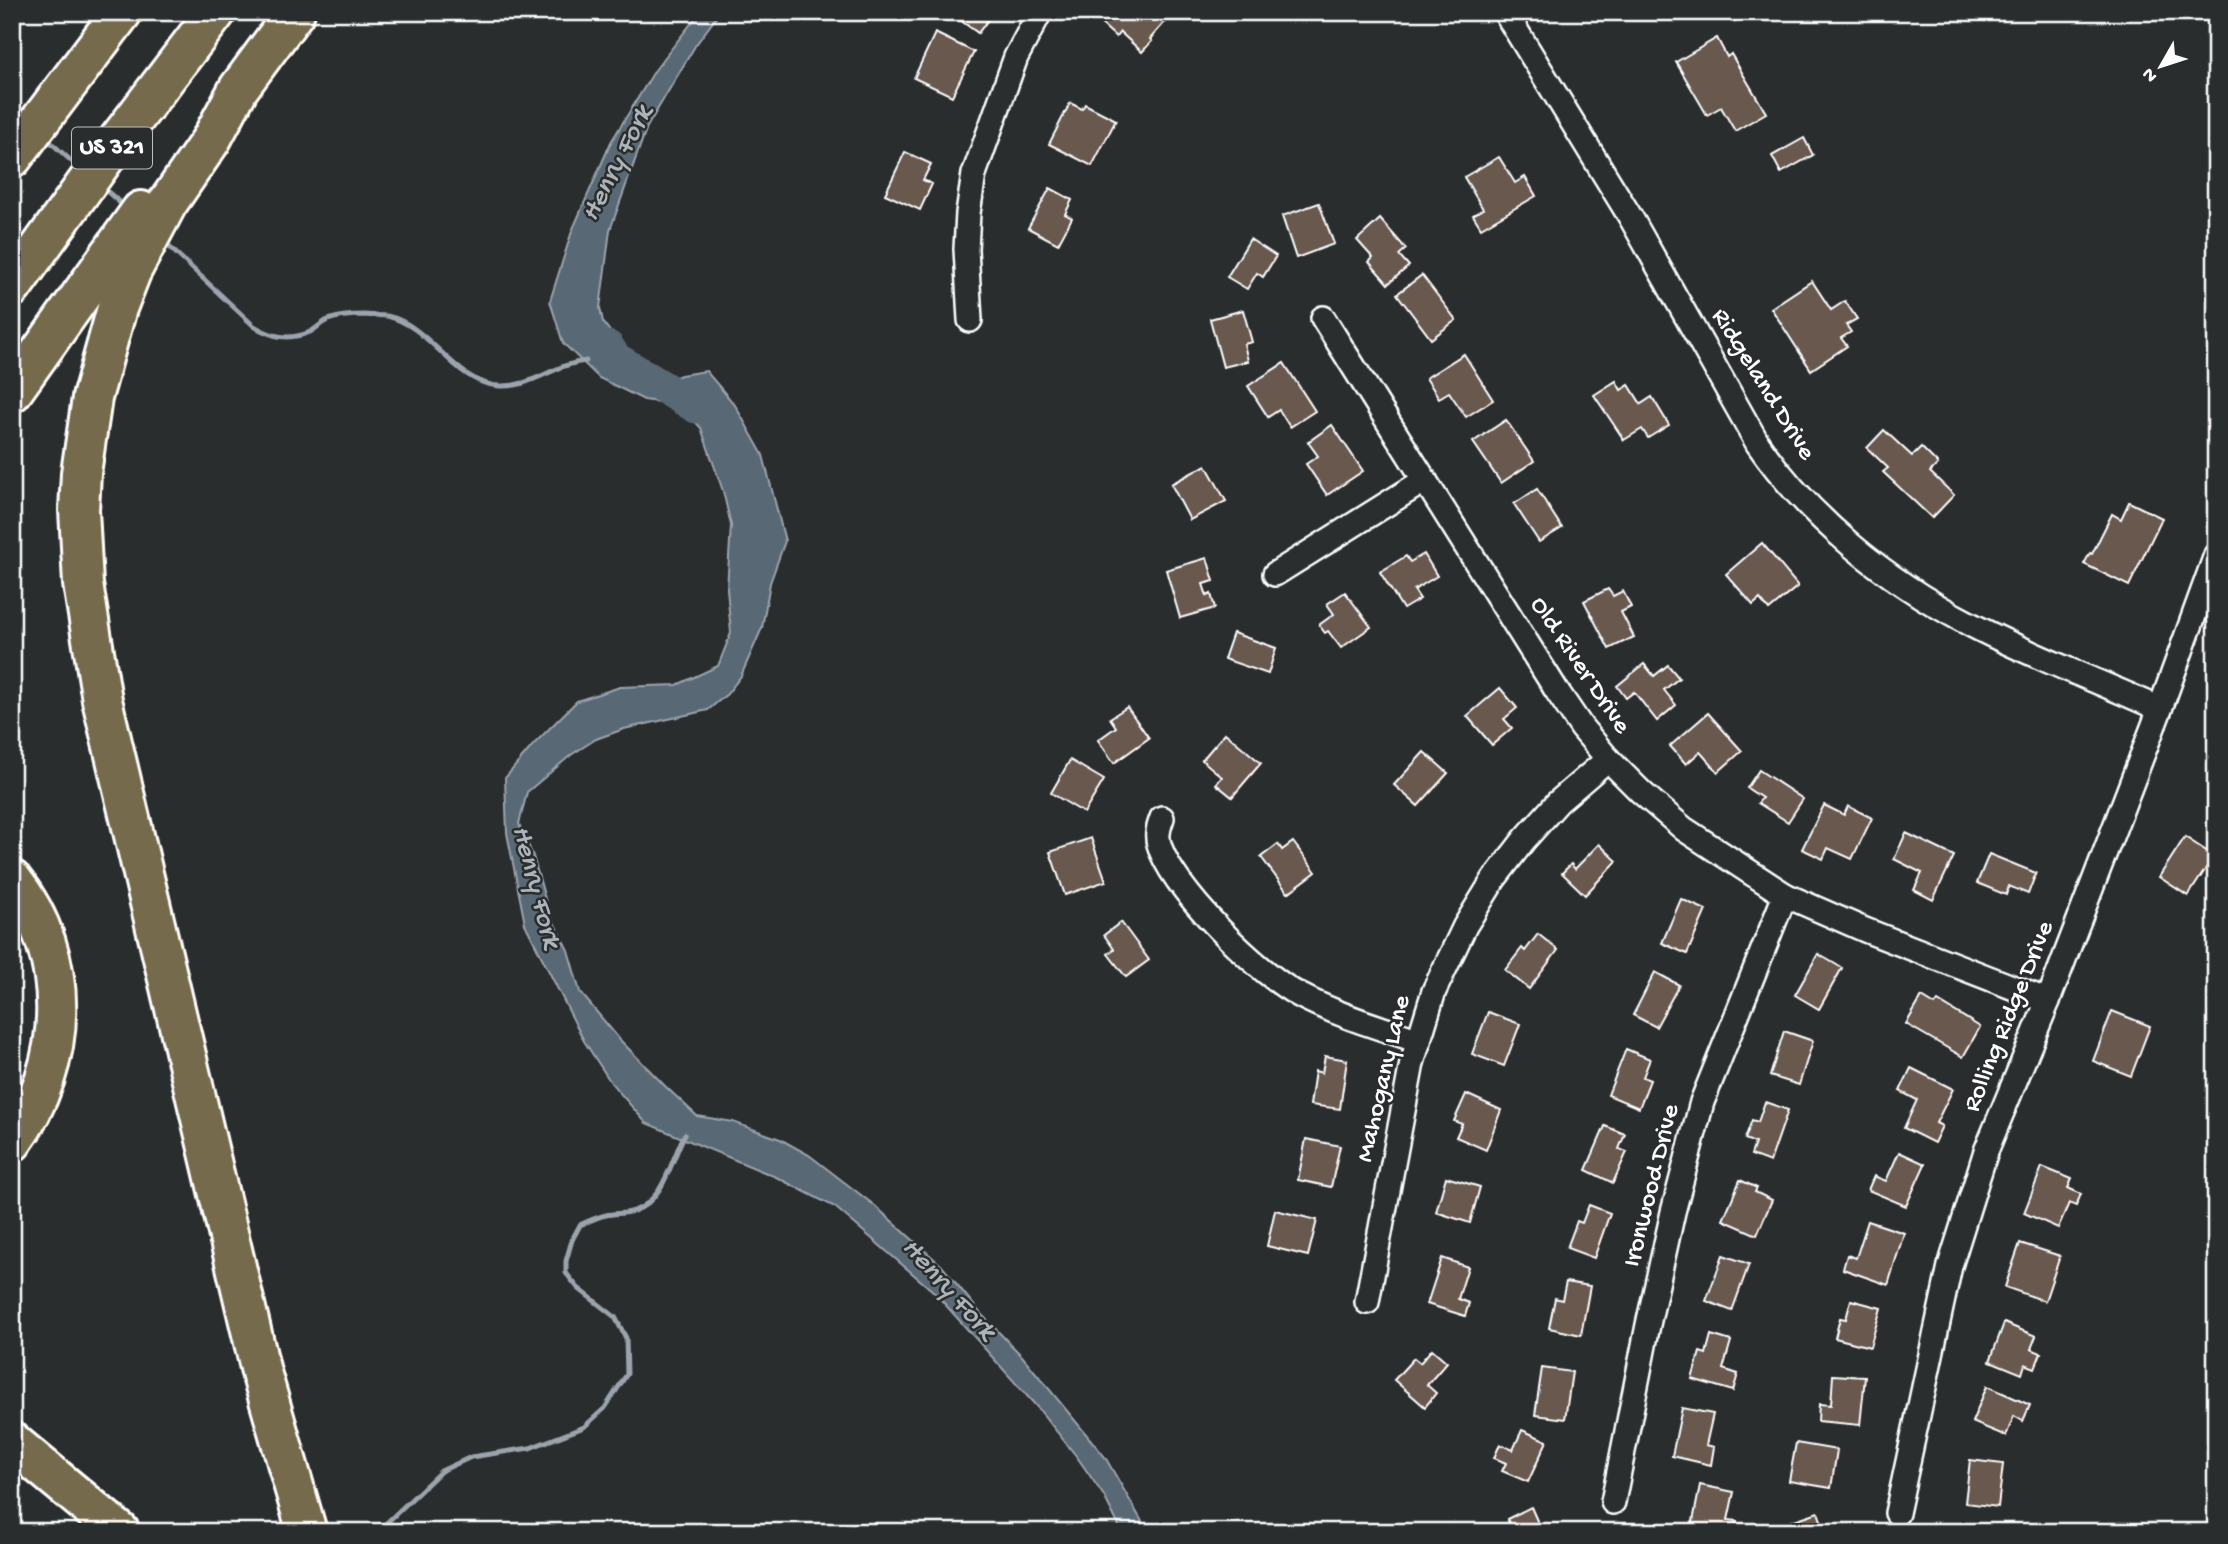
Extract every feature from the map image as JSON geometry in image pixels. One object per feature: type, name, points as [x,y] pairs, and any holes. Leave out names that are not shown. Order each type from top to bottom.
[{"type":"highway","name":"US 321","points":[[12,158],[122,12]]},
{"type":"highway","name":"US 321","points":[[12,287],[109,152],[216,12]]},
{"type":"highway","points":[[12,392],[199,130],[239,88],[295,12]]},
{"type":"highway","points":[[239,88],[211,140],[167,204],[146,242],[117,308],[95,386],[85,437],[79,510],[83,584],[102,701],[261,1372],[307,1532]]},
{"type":"highway","points":[[12,880],[25,896],[49,950],[55,979],[57,1010],[54,1045],[44,1086],[25,1124],[12,1142]]},
{"type":"highway","points":[[12,1442],[120,1532]]},
{"type":"street","points":[[970,320],[966,249],[974,174],[1016,57],[1040,12]]},
{"type":"street","name":"Ridgeland Drive","points":[[1505,12],[1631,218],[1758,444],[1790,484],[1866,557],[1931,602],[2007,642],[2160,709]]},
{"type":"street","name":"Old River Drive","points":[[1323,318],[1557,691],[1582,728],[1641,792],[1684,829],[1785,895],[1865,930],[2048,1001]]},
{"type":"street","points":[[1275,574],[1425,480]]},
{"type":"street","name":"Rolling Ridge Drive","points":[[1897,1513],[1950,1266],[1986,1151],[2048,1001],[2216,555]]},
{"type":"street","name":"Mahogany Lane","points":[[1367,1302],[1412,1063],[1434,991],[1465,926],[1494,879],[1558,802],[1608,759]]},
{"type":"street","points":[[1162,818],[1158,843],[1170,868],[1207,915],[1268,975],[1297,994],[1339,1014],[1419,1041]]},
{"type":"street","name":"Ironwood Drive","points":[[1613,1502],[1667,1237],[1702,1102],[1785,895]]},
{"type":"water","points":[[700,12],[720,12],[695,46],[647,127],[610,230],[600,308],[603,322],[639,370],[654,385],[681,375],[706,371],[735,405],[763,455],[785,541],[770,583],[762,628],[741,676],[727,694],[708,710],[624,729],[596,739],[571,755],[527,792],[519,824],[533,856],[549,913],[568,950],[580,992],[620,1040],[697,1116],[733,1122],[780,1139],[809,1155],[874,1205],[942,1266],[981,1314],[1022,1356],[1105,1457],[1148,1532],[1122,1532],[1104,1496],[1037,1407],[934,1292],[835,1207],[776,1177],[646,1123],[612,1084],[584,1041],[525,924],[507,833],[505,778],[577,701],[620,687],[677,685],[718,666],[731,633],[727,589],[731,525],[723,491],[701,428],[680,405],[644,400],[599,378],[563,343],[550,301],[572,231],[611,142],[655,70]]},
{"type":"building","points":[[949,12],[992,12],[993,13],[978,33]]},
{"type":"building","points":[[1106,12],[1172,14],[1142,52],[1120,32],[1116,37],[1098,21]]},
{"type":"building","points":[[935,33],[974,52],[952,96],[914,78]]},
{"type":"building","points":[[1717,38],[1727,57],[1731,54],[1766,113],[1735,131],[1721,107],[1707,115],[1676,62]]},
{"type":"building","points":[[1070,103],[1082,109],[1085,104],[1116,120],[1092,166],[1049,144]]},
{"type":"building","points":[[1804,138],[1813,155],[1781,173],[1772,156]]},
{"type":"building","points":[[905,152],[931,164],[923,180],[932,184],[920,210],[885,194]]},
{"type":"building","points":[[1499,157],[1515,183],[1525,177],[1536,196],[1481,228],[1473,215],[1483,209],[1464,177]]},
{"type":"building","points":[[1050,188],[1072,200],[1065,214],[1072,218],[1058,244],[1028,228]]},
{"type":"building","points":[[1319,203],[1334,244],[1296,258],[1282,216]]},
{"type":"building","points":[[1380,219],[1406,249],[1399,255],[1409,266],[1388,284],[1369,262],[1373,258],[1357,240]]},
{"type":"building","points":[[1250,239],[1276,256],[1263,277],[1257,273],[1247,289],[1227,277]]},
{"type":"building","points":[[1422,275],[1456,320],[1431,339],[1397,294]]},
{"type":"building","points":[[1812,281],[1831,310],[1845,301],[1857,319],[1846,325],[1851,332],[1841,338],[1847,346],[1811,370],[1771,308]]},
{"type":"building","points":[[1243,310],[1252,342],[1244,344],[1248,361],[1223,367],[1210,319]]},
{"type":"building","points":[[1464,354],[1493,400],[1466,417],[1449,392],[1439,398],[1426,378]]},
{"type":"building","points":[[1284,363],[1315,411],[1290,427],[1279,410],[1268,417],[1248,386]]},
{"type":"building","points":[[1616,381],[1621,390],[1629,385],[1641,404],[1652,397],[1669,425],[1648,438],[1642,429],[1624,440],[1594,395]]},
{"type":"building","points":[[1506,420],[1534,461],[1501,483],[1473,442]]},
{"type":"building","points":[[1332,425],[1363,471],[1327,495],[1306,464],[1318,456],[1308,442]]},
{"type":"building","points":[[1884,430],[1912,456],[1921,447],[1938,464],[1930,472],[1954,495],[1932,518],[1883,472],[1888,468],[1867,448]]},
{"type":"building","points":[[1206,465],[1226,501],[1190,520],[1171,484]]},
{"type":"building","points":[[1537,489],[1562,528],[1539,542],[1514,504]]},
{"type":"building","points":[[2129,502],[2162,518],[2129,586],[2084,564],[2112,514],[2121,519]]},
{"type":"building","points":[[1762,543],[1798,586],[1769,610],[1760,599],[1753,605],[1726,574]]},
{"type":"building","points":[[1424,554],[1437,576],[1414,590],[1420,599],[1403,609],[1380,572],[1406,556],[1410,562]]},
{"type":"building","points":[[1207,558],[1214,581],[1203,584],[1207,596],[1211,594],[1215,608],[1180,618],[1166,570]]},
{"type":"building","points":[[1608,589],[1613,596],[1623,591],[1631,607],[1621,612],[1634,637],[1609,649],[1584,601]]},
{"type":"building","points":[[1345,592],[1371,627],[1341,648],[1328,631],[1325,633],[1319,625],[1334,614],[1327,604]]},
{"type":"building","points":[[1233,633],[1276,648],[1268,674],[1224,659]]},
{"type":"building","points":[[1644,664],[1654,676],[1668,665],[1679,678],[1664,690],[1676,705],[1657,721],[1634,692],[1626,698],[1617,686]]},
{"type":"building","points":[[1500,688],[1517,708],[1504,719],[1512,728],[1492,745],[1467,716]]},
{"type":"building","points":[[1127,707],[1149,738],[1114,763],[1098,740],[1116,727],[1110,718]]},
{"type":"building","points":[[1708,713],[1742,751],[1718,772],[1700,752],[1686,764],[1670,746]]},
{"type":"building","points":[[1225,733],[1261,763],[1232,797],[1216,784],[1222,777],[1202,760]]},
{"type":"building","points":[[1424,752],[1448,773],[1418,806],[1394,785]]},
{"type":"building","points":[[1070,760],[1104,780],[1084,813],[1051,793]]},
{"type":"building","points":[[1759,770],[1803,799],[1788,822],[1758,803],[1762,798],[1747,788]]},
{"type":"building","points":[[1824,805],[1844,815],[1848,806],[1872,818],[1852,859],[1828,848],[1823,859],[1802,849]]},
{"type":"building","points":[[1906,833],[1954,856],[1933,900],[1914,890],[1922,873],[1894,859]]},
{"type":"building","points":[[2185,837],[2214,856],[2188,896],[2159,877]]},
{"type":"building","points":[[1091,838],[1106,881],[1065,895],[1050,852]]},
{"type":"building","points":[[1293,842],[1316,872],[1288,893],[1261,857],[1278,844],[1282,850]]},
{"type":"building","points":[[1599,844],[1617,861],[1585,895],[1562,873],[1571,864],[1575,869]]},
{"type":"building","points":[[1989,854],[2036,873],[2028,894],[2009,886],[2006,895],[1977,883]]},
{"type":"building","points":[[1681,899],[1706,910],[1687,954],[1662,943]]},
{"type":"building","points":[[1121,922],[1149,960],[1126,977],[1108,954],[1114,949],[1104,935]]},
{"type":"building","points":[[1538,934],[1558,950],[1529,989],[1505,970],[1522,948],[1525,951]]},
{"type":"building","points":[[1818,954],[1842,968],[1819,1009],[1795,995]]},
{"type":"building","points":[[1655,972],[1679,985],[1656,1027],[1633,1015]]},
{"type":"building","points":[[1922,997],[1935,1005],[1938,1001],[1980,1027],[1963,1057],[1906,1024]]},
{"type":"building","points":[[2112,1011],[2150,1026],[2131,1076],[2093,1061]]},
{"type":"building","points":[[1488,1012],[1520,1024],[1504,1066],[1472,1054]]},
{"type":"building","points":[[1784,1031],[1813,1041],[1799,1085],[1770,1076]]},
{"type":"building","points":[[1626,1049],[1650,1059],[1643,1077],[1650,1080],[1639,1108],[1608,1095]]},
{"type":"building","points":[[1325,1056],[1347,1060],[1340,1109],[1310,1105],[1315,1071],[1322,1073]]},
{"type":"building","points":[[1911,1068],[1953,1089],[1936,1123],[1942,1126],[1934,1143],[1904,1128],[1917,1100],[1900,1091]]},
{"type":"building","points":[[1466,1094],[1501,1110],[1486,1150],[1456,1137],[1462,1124],[1454,1121]]},
{"type":"building","points":[[1765,1102],[1788,1110],[1770,1162],[1751,1155],[1755,1143],[1745,1139],[1752,1120],[1758,1122]]},
{"type":"building","points":[[1605,1126],[1625,1134],[1619,1149],[1627,1152],[1613,1183],[1586,1170]]},
{"type":"building","points":[[1306,1139],[1340,1146],[1331,1187],[1298,1180]]},
{"type":"building","points":[[1899,1152],[1925,1164],[1906,1206],[1868,1190],[1874,1176],[1886,1181]]},
{"type":"building","points":[[2042,1167],[2072,1179],[2068,1188],[2081,1194],[2076,1206],[2069,1203],[2058,1228],[2024,1213]]},
{"type":"building","points":[[1446,1177],[1480,1187],[1470,1223],[1436,1212]]},
{"type":"building","points":[[1740,1180],[1757,1188],[1755,1192],[1772,1200],[1757,1235],[1723,1220]]},
{"type":"building","points":[[1589,1205],[1610,1213],[1594,1258],[1567,1248],[1577,1221],[1582,1223]]},
{"type":"building","points":[[1275,1210],[1317,1220],[1308,1256],[1267,1246]]},
{"type":"building","points":[[1868,1221],[1904,1233],[1888,1285],[1843,1269],[1847,1255],[1856,1258]]},
{"type":"building","points":[[2020,1243],[2060,1256],[2045,1301],[2005,1287]]},
{"type":"building","points":[[1723,1255],[1749,1264],[1732,1311],[1706,1301]]},
{"type":"building","points":[[1442,1258],[1468,1267],[1458,1299],[1469,1303],[1465,1316],[1427,1304]]},
{"type":"building","points":[[1566,1282],[1590,1286],[1581,1335],[1549,1328],[1555,1298],[1562,1300]]},
{"type":"building","points":[[1851,1300],[1881,1308],[1870,1347],[1835,1338],[1840,1318],[1846,1319]]},
{"type":"building","points":[[2004,1323],[2036,1336],[2031,1349],[2041,1353],[2035,1368],[2025,1364],[2022,1374],[1990,1361]]},
{"type":"building","points":[[1711,1335],[1731,1341],[1723,1369],[1738,1374],[1733,1391],[1692,1379],[1700,1352],[1706,1354]]},
{"type":"building","points":[[1432,1349],[1447,1362],[1427,1385],[1436,1393],[1425,1407],[1394,1380],[1414,1358],[1420,1363]]},
{"type":"building","points":[[1542,1368],[1572,1372],[1565,1419],[1535,1415]]},
{"type":"building","points":[[1833,1375],[1865,1377],[1860,1425],[1818,1421],[1819,1404],[1831,1405]]},
{"type":"building","points":[[1987,1386],[2030,1405],[2023,1421],[2014,1416],[2006,1436],[1972,1422]]},
{"type":"building","points":[[1682,1408],[1713,1414],[1706,1445],[1714,1447],[1711,1465],[1672,1456]]},
{"type":"building","points":[[1522,1430],[1547,1441],[1528,1482],[1502,1471],[1506,1463],[1494,1458],[1500,1444],[1513,1450]]},
{"type":"building","points":[[1796,1443],[1837,1450],[1831,1488],[1789,1481]]},
{"type":"building","points":[[1970,1460],[2003,1464],[1998,1507],[1965,1503]]},
{"type":"building","points":[[1700,1485],[1734,1492],[1728,1520],[1737,1521],[1735,1532],[1691,1532]]},
{"type":"building","points":[[1531,1507],[1542,1532],[1513,1532],[1507,1519]]},
{"type":"building","points":[[1818,1512],[1825,1532],[1779,1532],[1777,1526]]},
{"type":"waterway","points":[[12,108],[26,120]]},
{"type":"waterway","points":[[46,138],[80,169]]},
{"type":"waterway","points":[[101,186],[125,207]]},
{"type":"waterway","points":[[164,242],[254,326],[274,335],[302,335],[328,320],[341,317],[387,316],[417,331],[468,375],[483,383],[499,386],[533,380],[564,366],[586,361]]},
{"type":"waterway","name":"Henry Fork","points":[[608,347],[615,358],[696,407]]},
{"type":"waterway","points":[[377,1532],[441,1471],[471,1457],[530,1448],[584,1427],[605,1408],[627,1374],[626,1338],[615,1317],[578,1288],[566,1273],[566,1261],[572,1240],[580,1225],[603,1216],[627,1213],[645,1206],[666,1178],[685,1134]]}]
